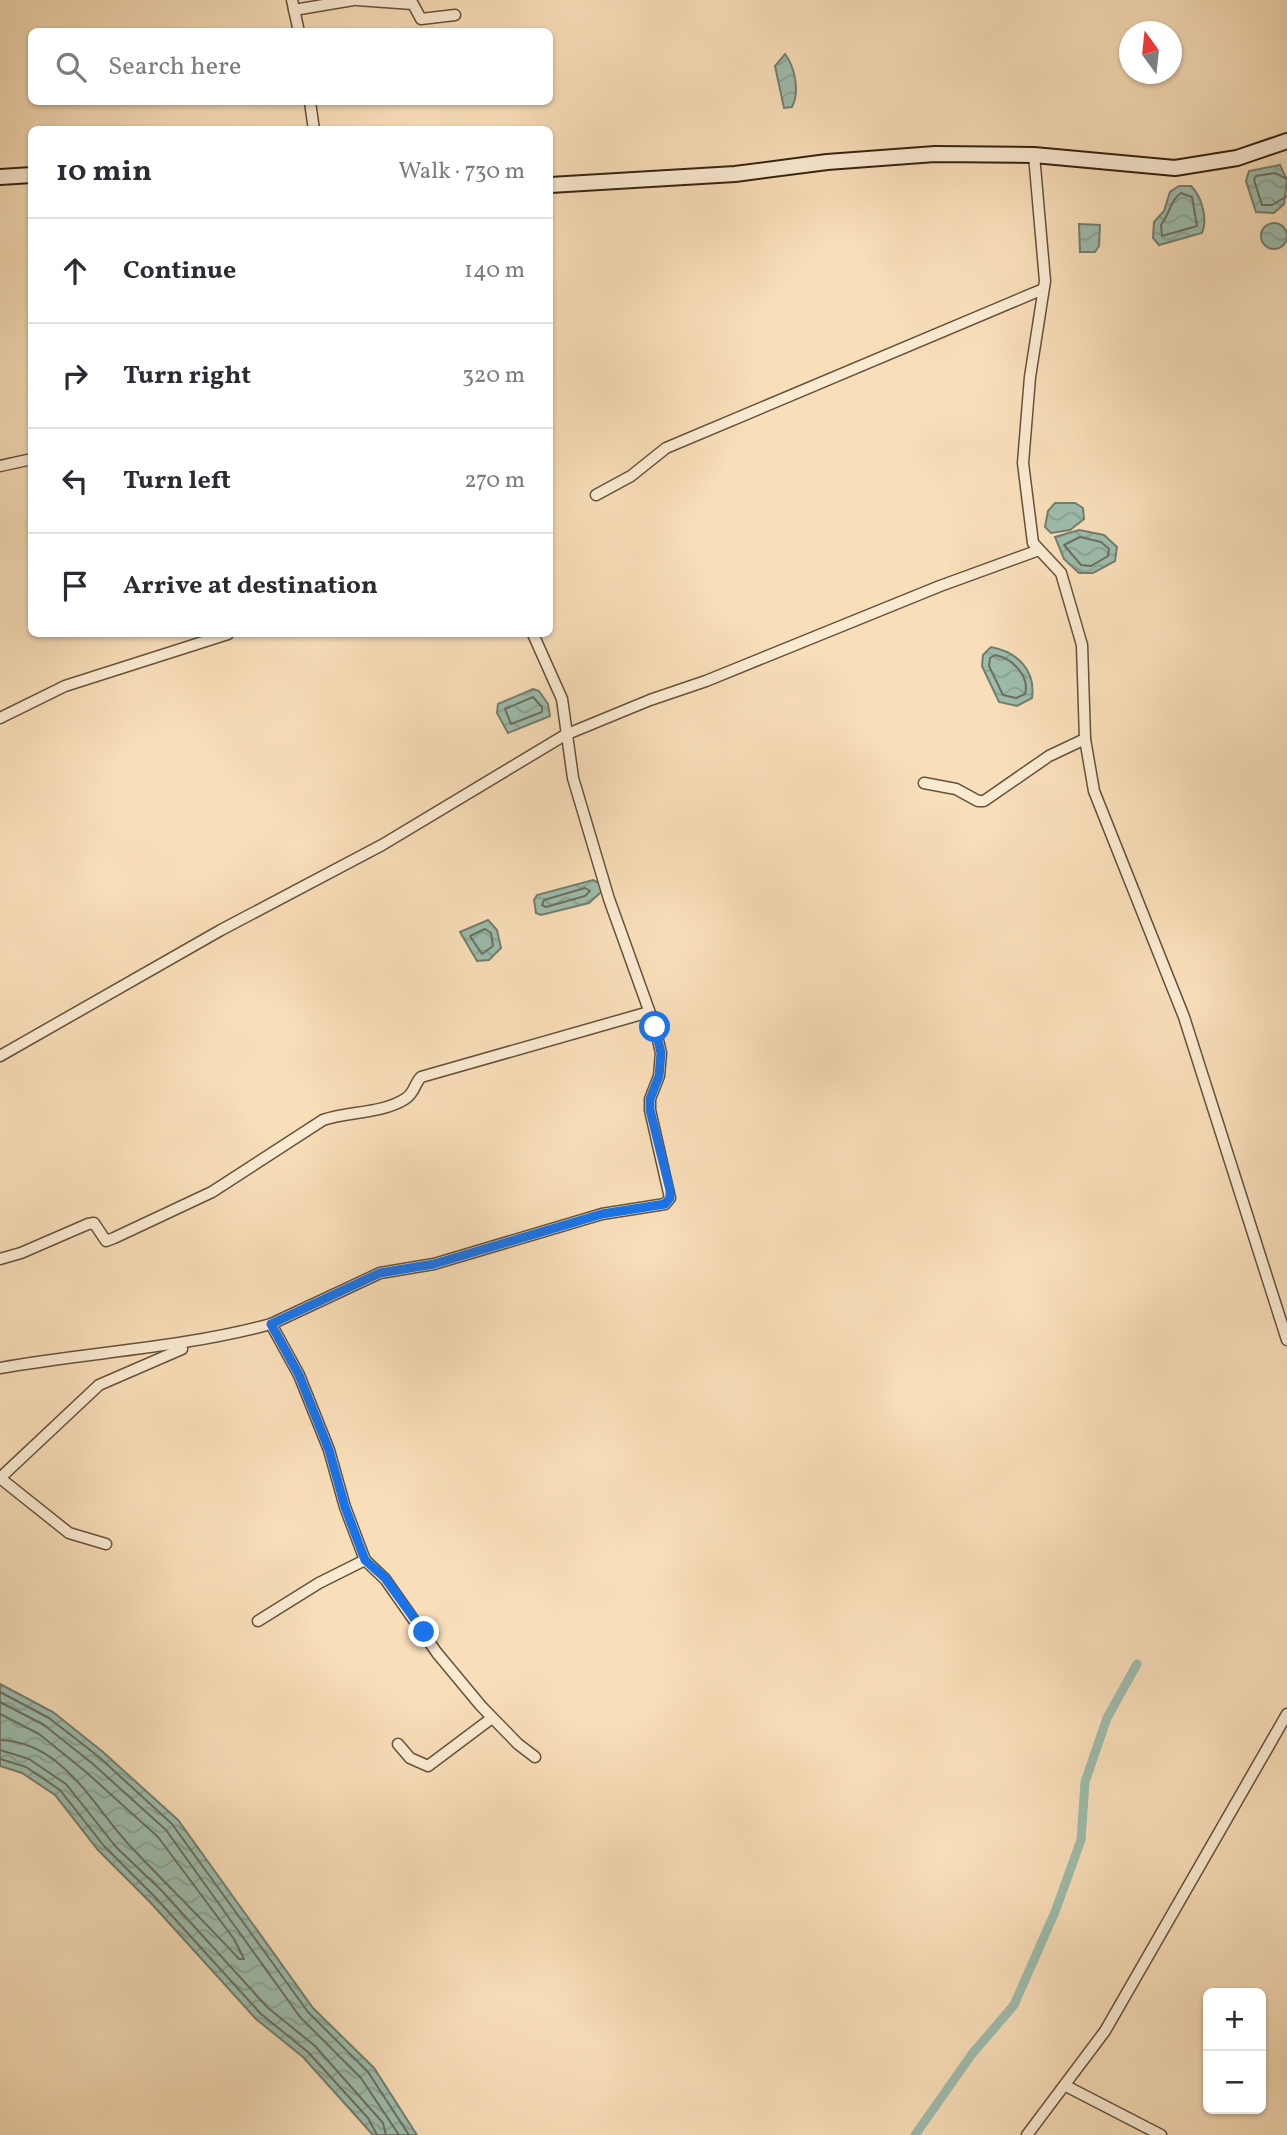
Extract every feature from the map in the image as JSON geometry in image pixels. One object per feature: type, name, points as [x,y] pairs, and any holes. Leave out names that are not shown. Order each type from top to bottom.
[{"type":"street","points":[[298,28],[293,5],[355,0],[413,4],[421,19],[455,15]]},
{"type":"street","points":[[310,105],[313,126]]},
{"type":"street","points":[[553,185],[735,174],[827,162],[934,154],[1034,155],[1175,168],[1237,158],[1287,141]]},
{"type":"street","points":[[1034,155],[1045,281],[1041,290],[1023,463],[1027,518],[1033,543],[1061,573],[1082,645],[1085,739],[1094,791],[1184,1017],[1287,1340]]},
{"type":"street","points":[[0,177],[28,175]]},
{"type":"street","points":[[596,495],[631,475],[666,448],[1041,290]]},
{"type":"street","points":[[0,466],[28,460]]},
{"type":"street","points":[[0,1056],[221,930],[382,845],[565,735],[940,586],[1039,550]]},
{"type":"street","points":[[0,718],[65,686],[219,637]]},
{"type":"street","points":[[0,1368],[98,1352],[158,1349],[271,1324],[380,1273],[434,1264],[602,1214],[665,1204],[670,1198],[650,1099],[659,1076],[661,1053],[609,899],[573,778],[562,699],[534,637]]},
{"type":"street","points":[[924,783],[956,789],[978,802],[984,801],[1049,756],[1085,739]]},
{"type":"street","points":[[0,1259],[21,1253],[88,1224],[94,1223],[106,1241],[114,1238],[212,1192],[323,1120],[405,1100],[416,1090],[421,1077],[649,1013]]},
{"type":"street","points":[[271,1324],[299,1375],[329,1450],[345,1507],[365,1560],[385,1578],[437,1653],[492,1718],[535,1757]]},
{"type":"street","points":[[106,1544],[69,1533],[0,1478],[99,1385],[198,1342]]},
{"type":"street","points":[[257,1621],[319,1583],[365,1560]]},
{"type":"street","points":[[1027,2135],[1105,2031],[1287,1714]]},
{"type":"street","points":[[398,1744],[410,1758],[428,1766],[492,1718]]},
{"type":"street","points":[[1066,2086],[1161,2135]]},
{"type":"water","points":[[785,54],[794,73],[796,94],[792,107],[784,108],[775,66]]},
{"type":"water","points":[[1280,165],[1287,180],[1284,204],[1274,213],[1256,212],[1246,181],[1249,171]]},
{"type":"water","points":[[1179,186],[1191,186],[1198,196],[1204,215],[1202,233],[1159,245],[1153,238],[1154,222],[1164,211],[1170,192]]},
{"type":"water","points":[[1274,223],[1283,227],[1287,236],[1283,245],[1274,249],[1265,245],[1261,236],[1265,227]]},
{"type":"water","points":[[1079,224],[1100,225],[1099,246],[1095,252],[1080,252]]},
{"type":"water","points":[[1055,503],[1075,503],[1083,508],[1084,519],[1070,530],[1051,533],[1045,527],[1048,511]]},
{"type":"water","points":[[1079,530],[1104,535],[1117,547],[1115,561],[1093,573],[1079,573],[1064,559],[1055,537]]},
{"type":"water","points":[[991,647],[1009,653],[1023,664],[1031,679],[1032,698],[1017,706],[999,702],[982,666],[983,655]]},
{"type":"water","points":[[533,689],[539,691],[548,704],[550,716],[508,733],[497,713],[498,704]]},
{"type":"water","points":[[593,880],[601,884],[601,892],[589,903],[541,915],[536,913],[534,900],[537,895]]},
{"type":"water","points":[[488,920],[497,930],[501,948],[489,960],[477,961],[460,932]]},
{"type":"water","points":[[0,1684],[53,1712],[103,1752],[178,1820],[313,2008],[374,2068],[417,2135],[373,2135],[303,2057],[256,2019],[150,1902],[98,1850],[55,1795],[22,1773],[0,1766]]},
{"type":"waterway","points":[[915,2135],[972,2054],[1014,2005],[1055,1912],[1081,1840],[1085,1782],[1107,1718],[1137,1664]]},
{"type":"route","points":[[424,1632],[385,1578],[365,1560],[345,1507],[329,1450],[299,1375],[271,1324],[283,1322],[380,1273],[434,1264],[602,1214],[665,1204],[670,1198],[670,1190],[650,1110],[650,1099],[659,1076],[661,1053],[655,1027]]}]
